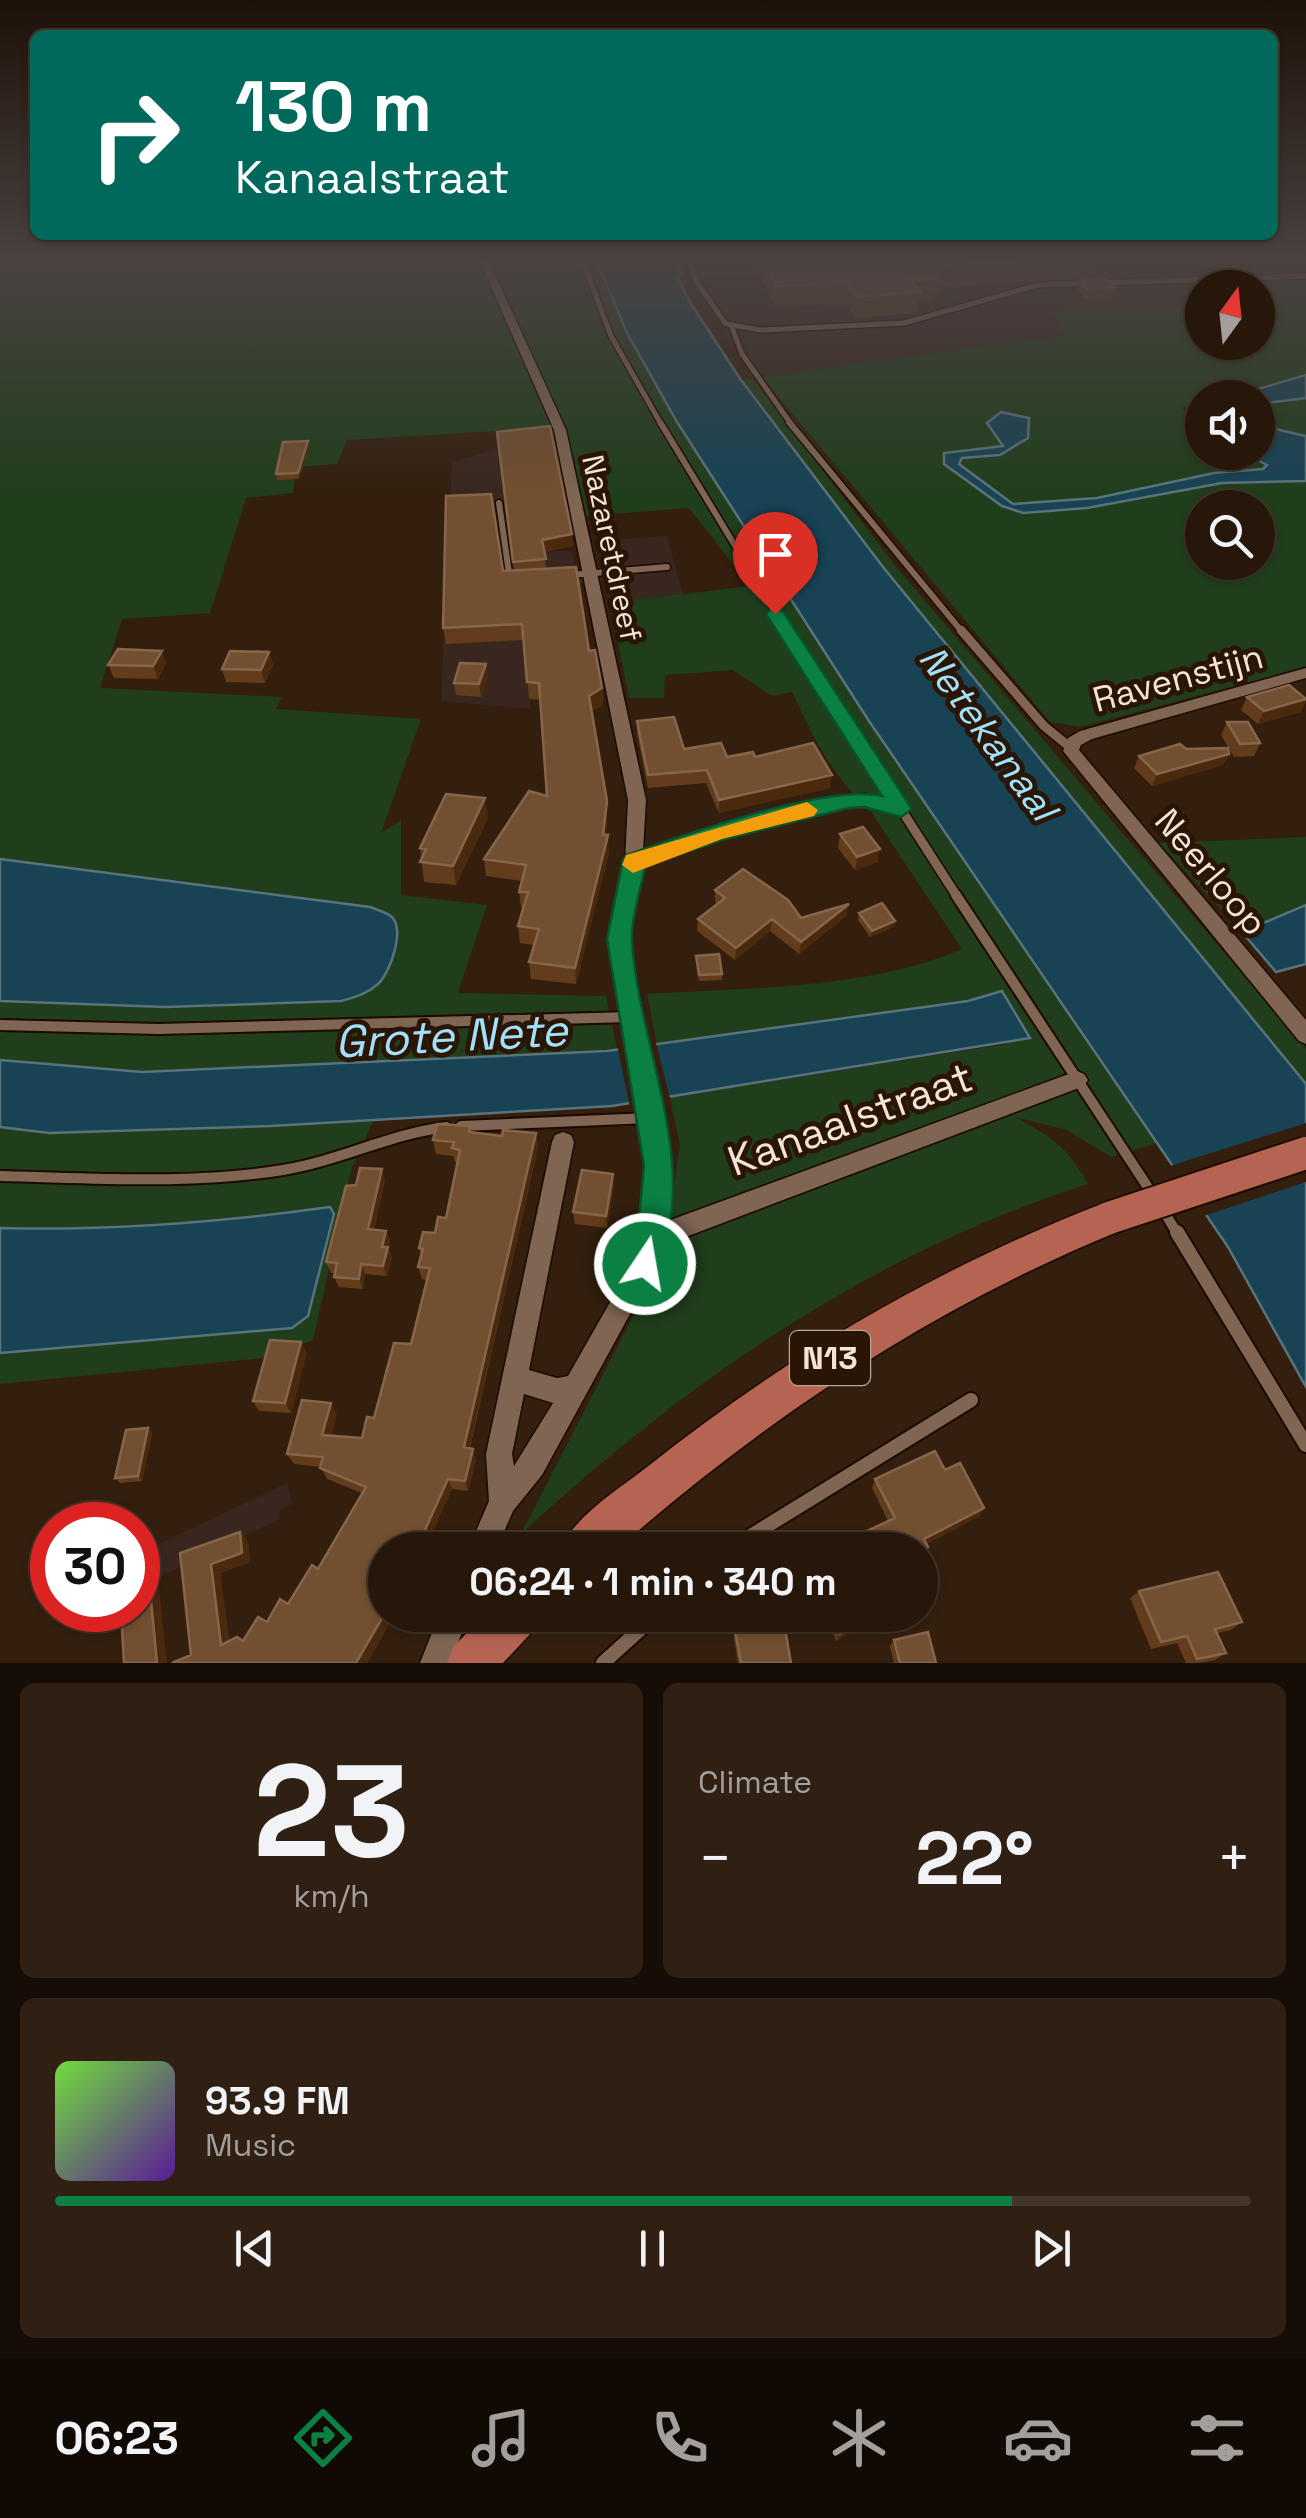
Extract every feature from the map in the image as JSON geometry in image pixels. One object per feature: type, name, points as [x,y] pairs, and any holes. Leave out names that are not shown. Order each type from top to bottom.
[{"type":"main road","name":"N13","points":[[603,1532],[718,1436],[822,1364],[952,1287],[1109,1218],[1306,1153]]},
{"type":"main road","points":[[470,1663],[500,1632]]},
{"type":"street","name":"Nazaretdreef","points":[[518,337],[560,430],[637,800],[634,860]]},
{"type":"street","name":"Ravenstijn","points":[[1071,748],[1086,735],[1306,674]]},
{"type":"street","name":"Neerloop","points":[[1071,748],[1077,764],[1306,1035]]},
{"type":"street","points":[[490,1532],[503,1501],[532,1465],[645,1264],[652,1238],[659,1166],[619,939],[634,860],[718,832],[848,801],[864,800],[901,809]]},
{"type":"street","name":"Kanaalstraat","points":[[652,1238],[1077,1080]]},
{"type":"street","points":[[503,1501],[498,1454],[563,1142]]},
{"type":"street","points":[[515,1379],[557,1392],[575,1388]]},
{"type":"street","points":[[435,1663],[447,1632]]},
{"type":"lane","points":[[611,337],[702,497],[1204,1274],[1306,1445]]},
{"type":"lane","points":[[735,337],[740,351],[784,416],[1056,740],[1071,748]]},
{"type":"lane","points":[[499,504],[508,580],[524,579]]},
{"type":"lane","points":[[557,576],[667,567]]},
{"type":"lane","points":[[0,1025],[195,1030],[501,1015],[632,1017]]},
{"type":"lane","points":[[0,1176],[247,1174],[323,1162],[422,1129],[652,1112]]},
{"type":"lane","points":[[757,1532],[971,1400]]},
{"type":"lane","points":[[602,1663],[637,1632]]},
{"type":"shaded area","points":[[729,337],[1055,337],[753,379]]},
{"type":"shaded area","points":[[497,449],[511,552],[572,551],[576,571],[602,569],[597,541],[667,536],[683,595],[610,603],[604,581],[515,587],[531,709],[441,701],[452,462]]},
{"type":"shaded area","points":[[287,1483],[292,1504],[279,1511],[280,1519],[160,1576],[160,1544]]},
{"type":"green space","points":[[0,337],[632,337],[686,434],[837,670],[1157,1143],[1111,1157],[1067,1130],[1015,1117],[1057,1143],[1088,1184],[931,1246],[785,1328],[649,1424],[522,1532],[664,1256],[680,1146],[670,1097],[1007,1044],[1001,991],[968,1001],[657,1044],[647,994],[849,979],[926,962],[962,949],[869,809],[834,770],[792,692],[772,696],[733,670],[665,675],[664,698],[629,698],[610,603],[750,586],[689,508],[586,516],[566,427],[347,440],[337,464],[297,467],[293,493],[246,498],[210,613],[122,619],[100,688],[282,697],[276,709],[421,719],[381,833],[401,820],[401,895],[487,905],[458,993],[606,996],[617,1049],[141,1072],[0,1060],[0,1001],[49,1004],[370,907],[0,859]]},
{"type":"green space","points":[[1053,337],[1185,337],[1185,360],[1275,360],[1275,337],[1306,337],[1306,375],[1275,387],[1275,380],[1185,380],[1185,407],[1181,408],[1185,412],[1185,470],[1251,470],[1214,473],[1097,498],[1013,504],[959,464],[962,458],[1001,455],[1030,433],[1028,428],[989,428],[1004,446],[945,453],[973,484],[1002,506],[1087,508],[1222,483],[1306,481],[1306,667],[1080,727],[1050,722],[762,377]]},
{"type":"green space","points":[[753,379],[894,564],[1306,1049],[1306,1084],[883,567],[741,380]]},
{"type":"green space","points":[[1306,398],[1306,436],[1275,429],[1275,402]]},
{"type":"green space","points":[[1306,837],[1306,905],[1242,932],[1159,843]]},
{"type":"green space","points":[[374,1120],[352,1167],[313,1340],[274,1357],[0,1384],[0,1127],[49,1133]]},
{"type":"water","name":"Netekanaal","points":[[629,337],[712,337],[883,567],[1306,1084],[1306,1387],[1228,1247],[869,721],[677,422]]},
{"type":"water","points":[[1306,375],[1306,398],[1275,402],[1275,384]]},
{"type":"water","points":[[1001,412],[1029,418],[1028,438],[1000,455],[962,458],[959,464],[1013,504],[1097,498],[1214,473],[1275,470],[1275,429],[1306,436],[1306,481],[1222,483],[1087,508],[1023,513],[1002,506],[944,464],[944,453],[1003,446],[987,423]]},
{"type":"water","points":[[0,859],[370,907],[390,915],[396,923],[394,952],[378,984],[341,1001],[165,1007],[0,1001]]},
{"type":"water","points":[[1306,905],[1306,964],[1276,972],[1242,932]]},
{"type":"water","points":[[1002,991],[1030,1038],[612,1106],[271,1126],[49,1133],[0,1127],[0,1060],[142,1072],[607,1051],[968,1001]]},
{"type":"water","points":[[330,1207],[334,1214],[308,1316],[292,1328],[0,1353],[0,1228],[166,1224]]},
{"type":"pier","points":[[655,1039],[671,1102],[630,1108],[617,1044]]},
{"type":"pier","points":[[1306,1123],[1306,1182],[1201,1217],[1167,1167]]},
{"type":"building","points":[[550,426],[572,534],[542,540],[546,559],[513,562],[497,432]]},
{"type":"building","points":[[308,441],[298,473],[276,474],[283,442]]},
{"type":"building","points":[[491,494],[503,571],[576,567],[589,651],[595,650],[602,688],[589,696],[607,801],[603,835],[608,835],[575,968],[529,962],[539,929],[518,926],[528,892],[519,892],[526,865],[484,859],[529,791],[547,796],[539,683],[527,682],[522,624],[443,628],[446,496]]},
{"type":"building","points":[[118,649],[162,651],[153,666],[108,665]]},
{"type":"building","points":[[230,651],[269,652],[261,670],[222,669]]},
{"type":"building","points":[[460,663],[486,664],[479,684],[454,683]]},
{"type":"building","points":[[1289,685],[1306,699],[1264,711],[1247,697]]},
{"type":"building","points":[[674,717],[684,749],[721,743],[727,757],[753,752],[755,757],[813,743],[832,775],[719,800],[707,770],[648,775],[637,721]]},
{"type":"building","points":[[1227,722],[1248,722],[1260,743],[1240,744]]},
{"type":"building","points":[[1180,744],[1186,749],[1228,748],[1229,754],[1157,774],[1139,756]]},
{"type":"building","points":[[446,794],[485,798],[453,866],[420,862],[426,849],[420,848]]},
{"type":"building","points":[[863,827],[880,849],[857,857],[840,834]]},
{"type":"building","points":[[743,869],[788,900],[801,918],[849,904],[801,942],[772,919],[736,948],[698,919],[725,898],[715,890]]},
{"type":"building","points":[[882,903],[895,921],[872,931],[859,913]]},
{"type":"building","points":[[719,954],[722,974],[699,975],[696,956]]},
{"type":"building","points":[[437,1124],[470,1126],[469,1132],[502,1136],[503,1130],[536,1133],[464,1447],[473,1449],[465,1481],[448,1479],[424,1532],[368,1532],[368,1632],[374,1632],[356,1663],[172,1663],[191,1655],[180,1553],[240,1532],[242,1553],[211,1564],[221,1645],[237,1637],[243,1641],[258,1617],[267,1622],[280,1599],[288,1604],[312,1565],[318,1569],[366,1487],[320,1468],[323,1457],[287,1454],[302,1400],[331,1403],[322,1435],[362,1438],[367,1417],[374,1418],[394,1343],[411,1344],[430,1268],[418,1267],[423,1232],[435,1233],[438,1217],[446,1218],[460,1150],[452,1148],[454,1142],[433,1140]]},
{"type":"building","points":[[360,1168],[382,1169],[368,1229],[386,1231],[382,1247],[388,1247],[383,1266],[361,1264],[359,1279],[334,1277],[337,1263],[326,1262],[346,1186],[356,1185]]},
{"type":"building","points":[[582,1170],[613,1174],[606,1216],[573,1212]]},
{"type":"building","points":[[270,1340],[301,1342],[285,1403],[253,1401]]},
{"type":"building","points":[[148,1428],[138,1476],[115,1478],[126,1430]]},
{"type":"building","points":[[935,1451],[945,1470],[960,1463],[984,1508],[938,1532],[865,1532],[895,1518],[875,1479]]},
{"type":"building","points":[[1218,1572],[1242,1622],[1215,1629],[1226,1653],[1197,1659],[1187,1636],[1161,1642],[1139,1591]]},
{"type":"building","points":[[122,1632],[154,1632],[157,1663],[124,1663]]},
{"type":"building","points":[[735,1632],[786,1632],[791,1663],[741,1663]]},
{"type":"building","points":[[928,1632],[936,1663],[900,1663],[894,1640]]},
{"type":"slow traffic","points":[[633,865],[634,860],[718,832],[807,810]]},
{"type":"route","points":[[645,1264],[652,1238],[659,1166],[619,939],[634,860],[718,832],[848,801],[864,800],[901,809],[775,614]]},
{"type":"water label","name":"Grote Nete","points":[[451,1036]]}]
